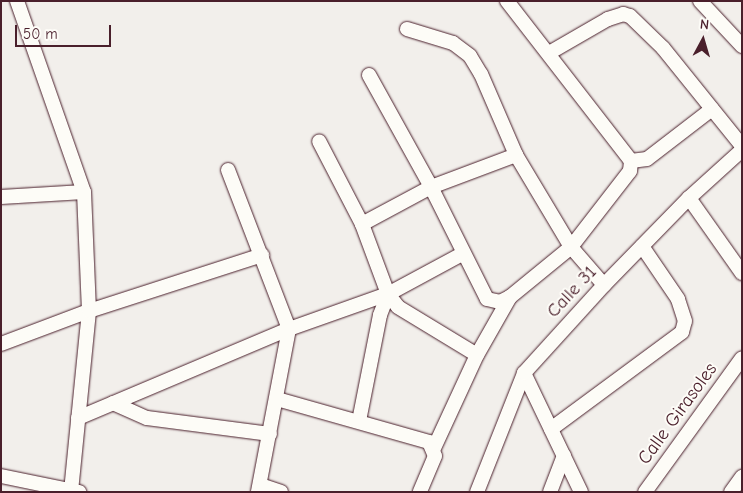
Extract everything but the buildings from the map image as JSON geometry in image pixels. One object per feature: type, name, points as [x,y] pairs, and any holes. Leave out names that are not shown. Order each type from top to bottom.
[{"type":"street","points":[[1,476],[74,491],[78,418],[89,311],[84,192],[17,1]]},
{"type":"street","points":[[369,76],[431,187],[462,254],[487,299],[500,302],[510,298],[571,247],[630,171],[631,161],[507,1]]},
{"type":"street","points":[[700,1],[742,46]]},
{"type":"street","points":[[549,53],[608,18],[623,14],[630,16],[663,48],[742,148]]},
{"type":"street","points":[[406,29],[453,43],[470,56],[481,74],[516,154],[571,247],[604,285]]},
{"type":"street","points":[[631,161],[647,159],[712,109]]},
{"type":"street","points":[[319,141],[362,224],[388,294],[398,307],[477,355]]},
{"type":"street","name":"Calle 31","points":[[476,492],[524,373],[604,285],[689,198],[742,148]]},
{"type":"street","points":[[362,224],[431,187],[516,154]]},
{"type":"street","points":[[228,170],[289,329],[259,488],[280,492]]},
{"type":"street","points":[[1,197],[84,192]]},
{"type":"street","points":[[689,198],[742,273]]},
{"type":"street","points":[[552,429],[682,332],[685,321],[678,299],[642,246]]},
{"type":"street","points":[[78,418],[289,329],[388,294],[462,254]]},
{"type":"street","points":[[1,344],[89,311],[262,255]]},
{"type":"street","points":[[359,421],[380,315],[388,294]]},
{"type":"street","points":[[420,492],[435,456],[434,448],[477,355],[510,298]]},
{"type":"street","name":"Calle Girasoles","points":[[644,492],[742,358]]},
{"type":"street","points":[[524,373],[581,492]]},
{"type":"street","points":[[276,399],[429,442],[434,448]]},
{"type":"street","points":[[113,403],[147,418],[270,434]]},
{"type":"street","points":[[550,492],[564,456]]},
{"type":"street","points":[[731,492],[742,477]]}]
